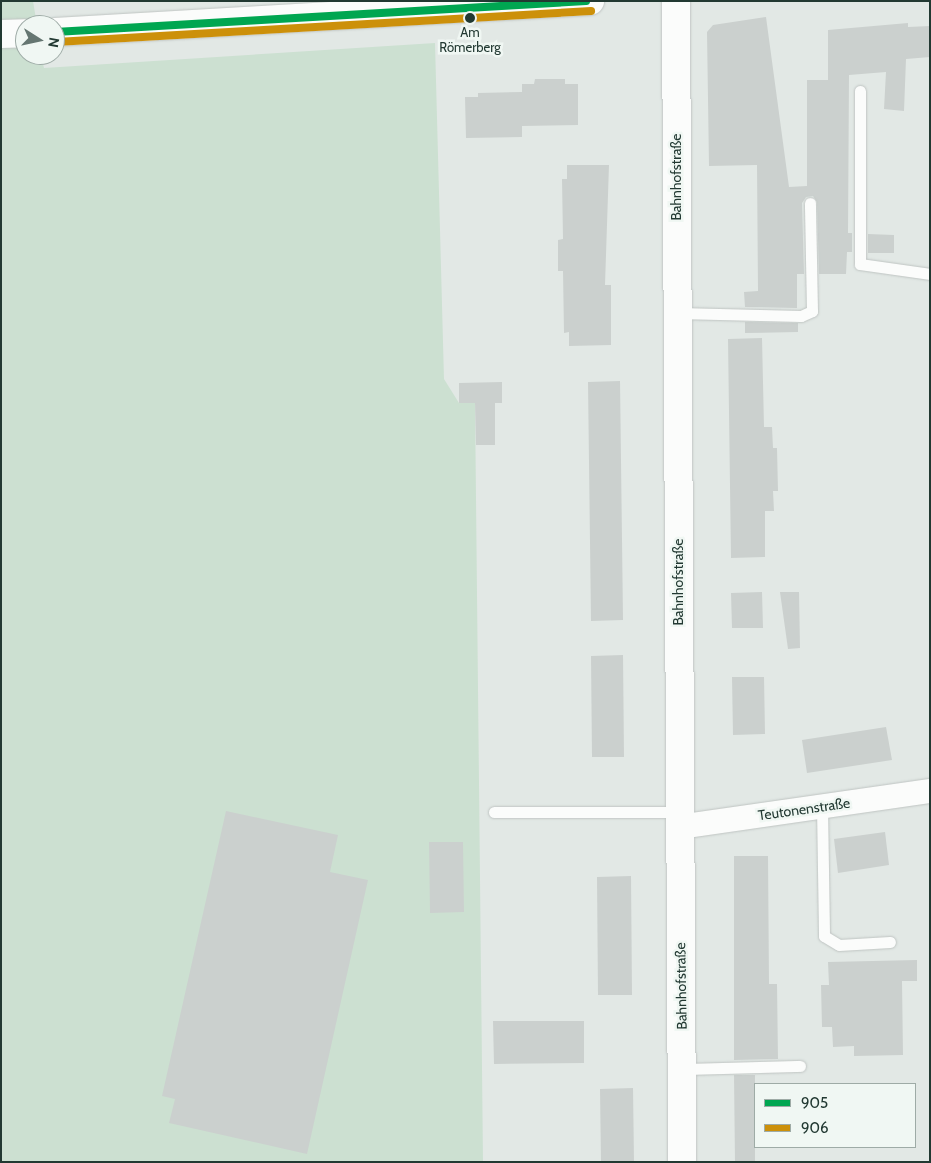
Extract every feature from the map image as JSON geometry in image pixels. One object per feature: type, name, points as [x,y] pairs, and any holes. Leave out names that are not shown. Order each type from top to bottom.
[{"type":"street","points":[[65,31],[590,1]]},
{"type":"street","name":"Bahnhofstraße","points":[[676,1],[682,1162]]},
{"type":"street","points":[[1,34],[15,33]]},
{"type":"street","name":"Teutonenstraße","points":[[679,819],[822,806],[930,790]]},
{"type":"lane","points":[[860,91],[860,264],[930,274]]},
{"type":"lane","points":[[677,313],[801,316],[812,311],[810,203]]},
{"type":"lane","points":[[822,806],[824,936],[839,945],[890,942]]},
{"type":"lane","points":[[494,812],[679,819]]},
{"type":"lane","points":[[682,1069],[800,1066]]},
{"type":"green space","points":[[1,1],[33,1],[35,15],[15,15],[15,65],[43,65],[44,68],[435,43],[444,379],[459,403],[475,403],[483,1162],[1,1162]]},
{"type":"building","points":[[766,17],[789,187],[807,186],[807,80],[828,80],[828,30],[908,23],[908,27],[930,26],[930,57],[906,59],[904,111],[884,109],[886,72],[849,75],[848,233],[852,233],[852,252],[847,252],[846,274],[819,274],[817,202],[813,196],[806,197],[802,203],[804,274],[797,274],[797,308],[745,307],[744,292],[758,291],[757,165],[709,166],[707,32],[713,25]]},
{"type":"building","points":[[535,79],[565,79],[565,84],[578,84],[578,125],[522,126],[522,137],[466,138],[465,97],[478,97],[478,93],[522,92],[522,84],[534,84]]},
{"type":"building","points":[[567,165],[609,165],[605,285],[611,285],[611,345],[569,346],[569,332],[564,333],[563,271],[558,271],[558,240],[563,239],[562,179],[567,179]]},
{"type":"building","points":[[868,234],[894,235],[894,253],[868,253]]},
{"type":"building","points":[[745,322],[798,323],[798,332],[745,333]]},
{"type":"building","points":[[762,338],[764,427],[772,427],[773,448],[777,448],[778,491],[773,491],[774,511],[765,511],[765,557],[731,558],[728,339]]},
{"type":"building","points":[[620,381],[623,620],[591,621],[588,382]]},
{"type":"building","points":[[502,382],[502,403],[495,403],[495,445],[476,445],[475,403],[459,403],[459,383]]},
{"type":"building","points":[[762,592],[763,628],[732,628],[731,593]]},
{"type":"building","points":[[780,592],[799,592],[800,648],[788,649]]},
{"type":"building","points":[[623,655],[624,757],[592,757],[591,656]]},
{"type":"building","points":[[732,677],[764,677],[765,734],[733,735]]},
{"type":"building","points":[[886,727],[892,760],[807,773],[802,740]]},
{"type":"building","points":[[226,811],[338,835],[330,872],[368,880],[307,1154],[169,1123],[175,1099],[162,1096]]},
{"type":"building","points":[[885,832],[889,865],[838,873],[834,839]]},
{"type":"building","points":[[429,842],[463,842],[464,912],[430,913]]},
{"type":"building","points":[[734,856],[768,856],[769,984],[777,984],[778,1059],[734,1060]]},
{"type":"building","points":[[631,876],[632,995],[598,995],[597,877]]},
{"type":"building","points":[[917,960],[917,981],[902,981],[903,1055],[854,1056],[854,1046],[833,1047],[832,1027],[822,1027],[821,985],[829,985],[828,962]]},
{"type":"building","points":[[493,1021],[584,1021],[584,1063],[494,1064]]},
{"type":"building","points":[[734,1075],[755,1075],[755,1162],[735,1162]]},
{"type":"building","points":[[633,1088],[634,1162],[601,1162],[600,1089]]},
{"type":"transit line","name":"905","points":[[65,31],[586,1]]},
{"type":"transit line","name":"906","points":[[65,41],[591,11]]},
{"type":"place","name":"Am Römerberg","points":[[470,18]]}]
